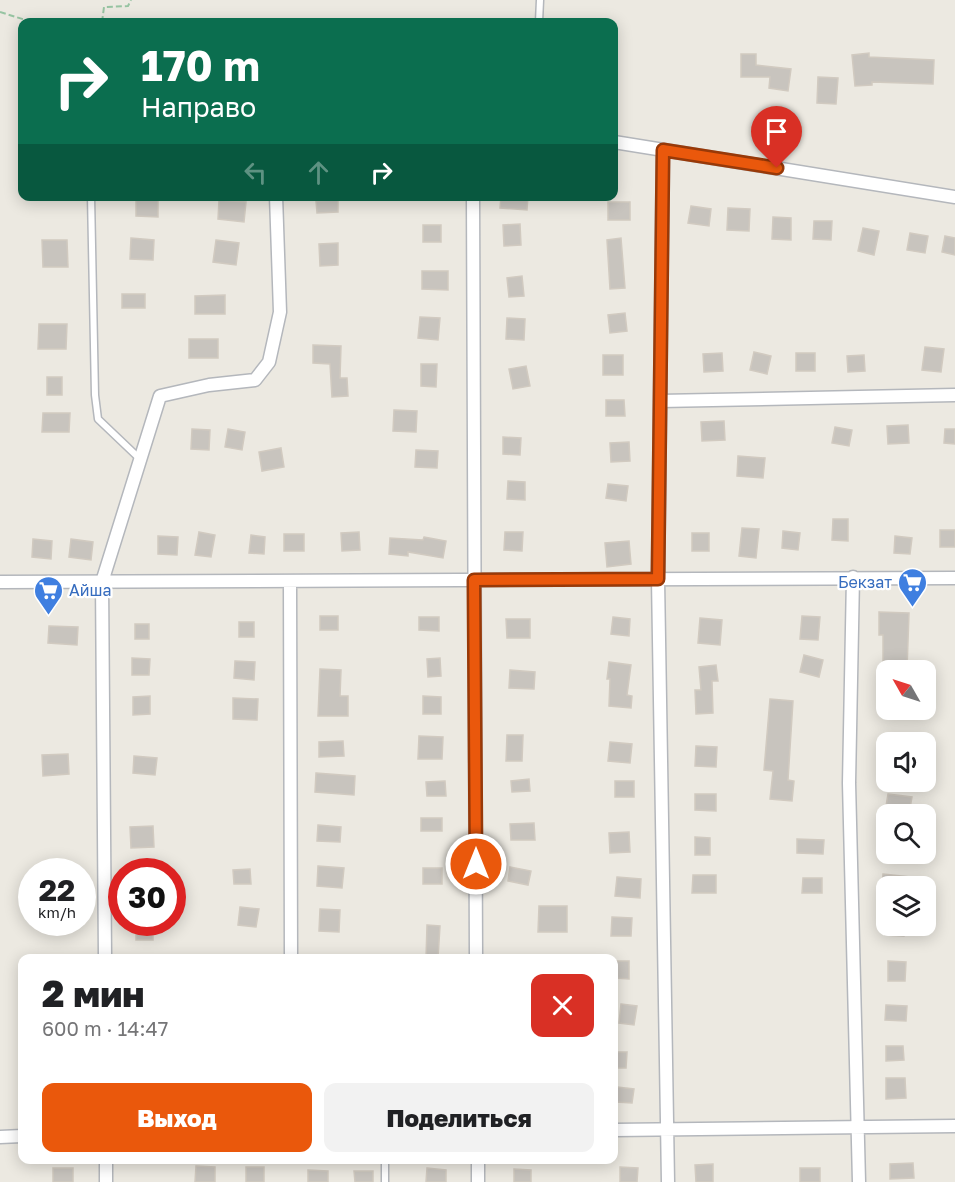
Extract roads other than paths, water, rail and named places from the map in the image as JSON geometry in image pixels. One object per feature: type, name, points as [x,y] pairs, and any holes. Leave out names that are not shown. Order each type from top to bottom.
[{"type":"street","points":[[618,143],[955,197]]},
{"type":"street","points":[[663,150],[658,579],[668,1182]]},
{"type":"street","points":[[105,954],[102,582],[160,396],[209,385],[255,381],[269,362],[280,312],[276,201]]},
{"type":"street","points":[[473,201],[476,954]]},
{"type":"street","points":[[660,401],[955,395]]},
{"type":"street","points":[[854,577],[849,783],[859,1182]]},
{"type":"street","points":[[0,582],[955,578]]},
{"type":"street","points":[[290,581],[291,954]]},
{"type":"street","points":[[618,1130],[955,1126]]},
{"type":"street","points":[[0,1137],[18,1136]]},
{"type":"street","points":[[478,1164],[478,1182]]},
{"type":"lane","points":[[539,18],[540,0]]},
{"type":"lane","points":[[91,201],[95,395],[98,419],[140,459]]},
{"type":"lane","points":[[385,1164],[385,1182]]},
{"type":"place","name":"Бекзат","points":[[913,608]]},
{"type":"place","name":"Айша","points":[[48,616]]}]
